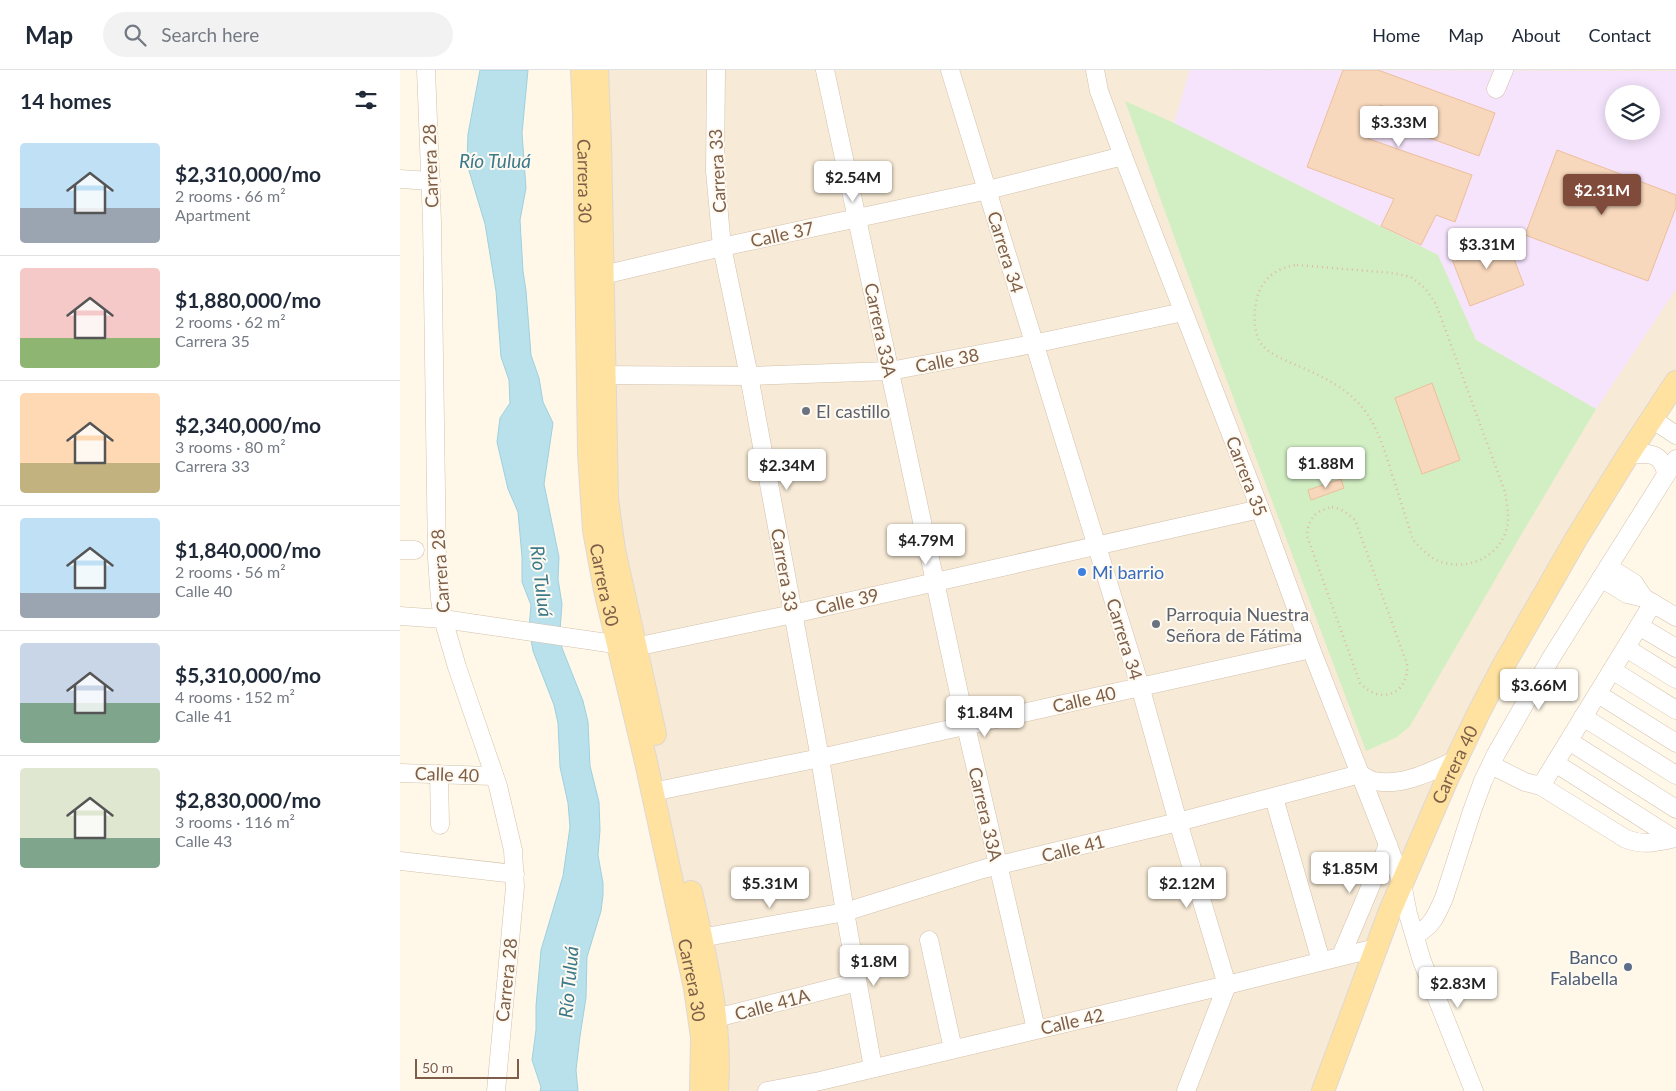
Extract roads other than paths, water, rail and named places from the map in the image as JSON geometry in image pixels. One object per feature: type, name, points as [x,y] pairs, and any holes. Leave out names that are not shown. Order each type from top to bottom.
[{"type":"main road","name":"Carrera 30","points":[[582,70],[595,275]]},
{"type":"main road","name":"Carrera 30","points":[[597,70],[600,109],[595,275],[596,375],[610,523],[627,646],[693,939],[710,980],[716,1018],[718,1091]]},
{"type":"main road","name":"Carrera 40","points":[[1323,1091],[1402,883],[1456,760],[1502,668],[1576,539],[1676,382]]},
{"type":"main road","name":"Carrera 30","points":[[693,939],[695,988],[702,1037],[701,1091]]},
{"type":"street","name":"Carrera 28","points":[[426,70],[431,182],[437,559],[440,599],[457,667],[498,786],[508,823],[515,874],[496,1091]]},
{"type":"street","name":"Carrera 33","points":[[716,70],[715,171],[722,247],[750,376],[820,758],[873,1068]]},
{"type":"street","name":"Carrera 33A","points":[[825,70],[966,726],[1036,1029]]},
{"type":"street","name":"Carrera 34","points":[[950,70],[1140,686],[1178,822],[1227,985]]},
{"type":"street","name":"Carrera 35","points":[[1095,70],[1099,91],[1260,509],[1311,649],[1388,845],[1402,883],[1422,961],[1474,1091]]},
{"type":"street","points":[[1496,89],[1504,70]]},
{"type":"street","name":"Calle 37","points":[[595,275],[988,190],[1124,156]]},
{"type":"street","points":[[400,179],[431,182]]},
{"type":"street","name":"Calle 38","points":[[596,375],[750,376],[890,371],[1033,344],[1183,312]]},
{"type":"street","points":[[1652,419],[1676,435]]},
{"type":"street","points":[[1628,456],[1643,453],[1652,454],[1664,463],[1666,473]]},
{"type":"street","name":"Carrera 40","points":[[1415,936],[1430,926],[1444,898],[1472,810],[1493,760],[1551,658],[1676,458]]},
{"type":"street","name":"Calle 39","points":[[400,616],[444,619],[627,646],[793,614],[1260,509]]},
{"type":"street","points":[[1604,573],[1627,594],[1649,600],[1676,617]]},
{"type":"street","points":[[1541,786],[1639,626],[1649,600]]},
{"type":"street","points":[[1639,626],[1676,648]]},
{"type":"street","points":[[1626,648],[1676,680]]},
{"type":"street","name":"Calle 40","points":[[660,791],[820,758],[1311,649]]},
{"type":"street","points":[[1612,670],[1676,710]]},
{"type":"street","points":[[1598,694],[1676,744]]},
{"type":"street","points":[[1584,717],[1676,775]]},
{"type":"street","points":[[1569,741],[1676,809]]},
{"type":"street","points":[[1360,774],[1373,781],[1391,782],[1431,772],[1456,760]]},
{"type":"street","points":[[1493,760],[1525,782],[1541,786],[1626,839],[1637,843],[1650,844],[1674,838]]},
{"type":"street","points":[[1556,763],[1674,838]]},
{"type":"street","name":"Calle 40","points":[[400,773],[493,776]]},
{"type":"street","points":[[439,774],[440,825]]},
{"type":"street","name":"Calle 41","points":[[693,939],[845,912],[998,866],[1274,798],[1360,774]]},
{"type":"street","points":[[1274,798],[1321,961]]},
{"type":"street","points":[[1341,956],[1388,845]]},
{"type":"street","points":[[400,861],[515,874]]},
{"type":"street","points":[[928,940],[953,1049]]},
{"type":"street","name":"Calle 42","points":[[767,1091],[820,1086],[873,1068],[1376,948]]},
{"type":"street","name":"Calle 41A","points":[[716,1018],[857,982]]},
{"type":"street","points":[[1186,1091],[1227,985]]},
{"type":"water","name":"Río Tuluá","points":[[480,70],[528,70],[522,133],[526,188],[520,220],[531,355],[539,378],[543,402],[553,423],[544,484],[559,557],[558,579],[562,604],[560,630],[562,648],[583,701],[588,722],[590,766],[599,802],[600,830],[598,855],[603,895],[601,911],[587,957],[586,998],[576,1070],[578,1091],[540,1091],[541,1087],[532,1060],[536,1030],[541,950],[563,876],[570,827],[568,803],[560,767],[558,723],[554,705],[533,651],[529,628],[531,605],[522,582],[518,512],[508,489],[497,442],[500,418],[510,403],[509,380],[501,357],[496,291],[485,224],[467,164],[468,134]]},
{"type":"place","name":"El castillo","points":[[806,411]]},
{"type":"place","name":"Mi barrio","points":[[1082,572]]},
{"type":"place","name":"Parroquia Nuestra Señora de Fátima","points":[[1156,624]]},
{"type":"place","name":"Banco Falabella","points":[[1628,967]]}]
